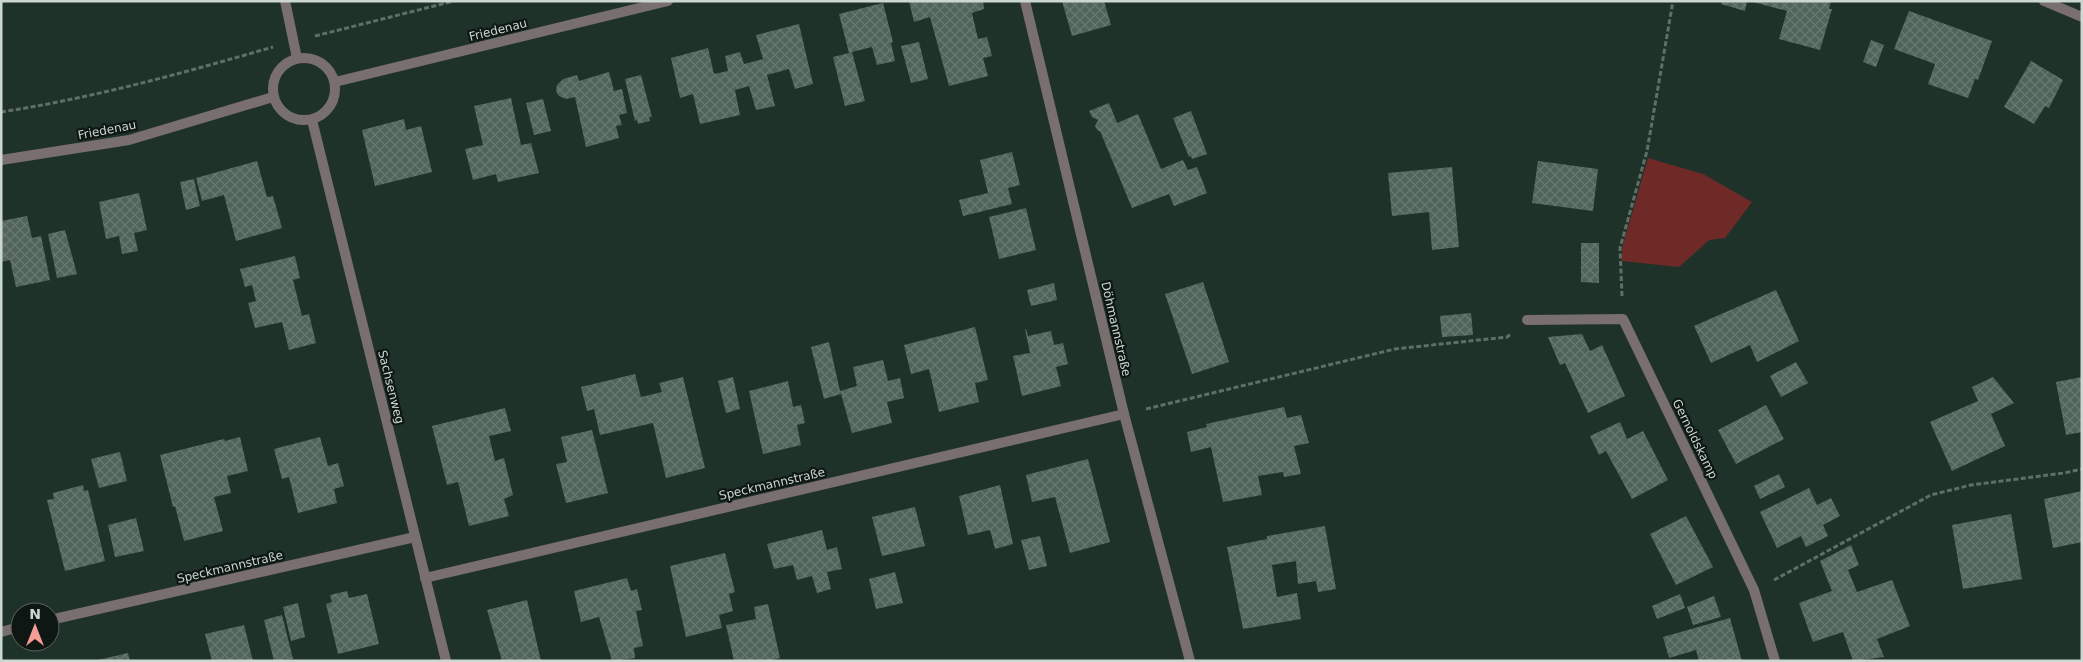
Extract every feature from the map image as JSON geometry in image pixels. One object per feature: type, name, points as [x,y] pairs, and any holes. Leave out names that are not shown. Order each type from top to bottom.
[{"type":"street","points":[[285,1],[297,58]]},
{"type":"street","name":"Friedenau","points":[[335,82],[668,1]]},
{"type":"street","name":"Döhmannstraße","points":[[1025,1],[1124,414],[1190,661]]},
{"type":"street","points":[[2044,1],[2082,18]]},
{"type":"street","points":[[297,58],[309,58],[321,63],[330,71],[335,82],[335,94],[331,105],[323,114],[312,120],[300,120],[288,116],[278,108],[273,97],[273,84],[277,72],[286,63],[297,58]]},
{"type":"street","name":"Friedenau","points":[[1,160],[129,140],[273,97]]},
{"type":"street","name":"Sachsenweg","points":[[312,120],[446,661]]},
{"type":"street","points":[[1527,320],[1623,319]]},
{"type":"street","name":"Gernoldskamp","points":[[1623,319],[1754,590],[1775,661]]},
{"type":"street","name":"Speckmannstraße","points":[[425,578],[1124,414]]},
{"type":"street","name":"Speckmannstraße","points":[[60,618],[415,537]]},
{"type":"path","points":[[1,112],[123,88],[454,1]]},
{"type":"path","points":[[1623,319],[1620,248],[1647,151],[1673,1]]},
{"type":"path","points":[[1124,414],[1395,349],[1507,337],[1527,320]]},
{"type":"path","points":[[1754,590],[1932,495],[1970,485],[2064,474],[2082,469]]},
{"type":"shaded area","points":[[1648,158],[1703,174],[1752,202],[1725,238],[1709,240],[1679,267],[1622,261],[1622,248]]},
{"type":"building","points":[[909,1],[983,1],[984,9],[972,13],[978,39],[987,37],[992,56],[983,58],[988,76],[949,86],[930,17],[914,22]]},
{"type":"building","points":[[1062,1],[1104,1],[1111,25],[1072,36]]},
{"type":"building","points":[[1722,1],[1747,1],[1745,11],[1721,4]]},
{"type":"building","points":[[1831,1],[1829,9],[1832,9],[1820,50],[1779,39],[1787,11],[1753,2]]},
{"type":"building","points":[[883,3],[893,42],[891,43],[895,61],[877,65],[872,47],[852,52],[865,101],[845,106],[833,57],[849,53],[839,14]]},
{"type":"building","points":[[1909,11],[1992,41],[1978,80],[1975,79],[1968,98],[1928,84],[1935,64],[1894,49]]},
{"type":"building","points":[[799,24],[813,84],[795,89],[789,69],[767,75],[775,106],[756,110],[749,86],[735,90],[740,115],[700,124],[693,94],[680,98],[671,58],[708,48],[714,74],[728,71],[725,56],[740,52],[744,64],[763,59],[756,35]]},
{"type":"building","points":[[1871,40],[1884,45],[1876,67],[1863,62]]},
{"type":"building","points":[[919,42],[928,79],[911,83],[901,46]]},
{"type":"building","points":[[2031,61],[2063,80],[2049,108],[2045,106],[2034,124],[2004,107]]},
{"type":"building","points":[[609,72],[614,91],[622,89],[627,113],[619,115],[622,125],[616,126],[619,138],[586,147],[575,97],[566,99],[559,96],[556,91],[557,85],[563,79],[577,75],[579,81]]},
{"type":"building","points":[[641,75],[652,117],[649,117],[650,121],[638,124],[637,120],[635,121],[625,79]]},
{"type":"building","points":[[511,98],[521,145],[531,143],[539,173],[498,182],[496,174],[473,180],[465,149],[483,145],[474,106]]},
{"type":"building","points":[[543,99],[551,131],[534,135],[526,103]]},
{"type":"building","points":[[1109,103],[1117,123],[1138,114],[1161,169],[1183,160],[1188,170],[1197,167],[1207,193],[1174,206],[1169,194],[1132,208],[1100,131],[1095,126],[1098,120],[1092,117],[1089,111]]},
{"type":"building","points":[[1191,111],[1207,154],[1192,159],[1191,156],[1189,157],[1173,118]]},
{"type":"building","points":[[404,119],[406,130],[421,126],[432,172],[375,186],[362,130]]},
{"type":"building","points":[[1012,152],[1020,185],[1008,188],[1012,204],[963,216],[959,200],[988,193],[980,160]]},
{"type":"building","points":[[257,161],[267,197],[273,196],[282,228],[236,241],[224,195],[202,201],[196,178]]},
{"type":"building","points":[[1538,161],[1598,169],[1593,211],[1532,203]]},
{"type":"building","points":[[1452,167],[1459,247],[1432,250],[1429,212],[1392,216],[1388,173]]},
{"type":"building","points":[[194,179],[200,206],[186,210],[180,182]]},
{"type":"building","points":[[139,193],[147,230],[134,233],[138,251],[122,254],[119,236],[106,239],[99,202]]},
{"type":"building","points":[[1026,208],[1036,250],[999,259],[989,217]]},
{"type":"building","points":[[27,216],[32,238],[41,236],[50,280],[16,287],[10,260],[1,262],[1,221]]},
{"type":"building","points":[[65,230],[77,274],[57,278],[48,234]]},
{"type":"building","points":[[1581,243],[1599,243],[1599,283],[1581,282]]},
{"type":"building","points":[[295,256],[300,278],[293,280],[302,316],[309,314],[316,343],[289,350],[282,322],[255,328],[248,303],[256,301],[252,285],[245,287],[240,269]]},
{"type":"building","points":[[1203,282],[1229,362],[1192,374],[1165,294]]},
{"type":"building","points":[[1054,283],[1057,300],[1031,306],[1027,290]]},
{"type":"building","points":[[1776,290],[1799,341],[1757,362],[1750,345],[1711,363],[1694,326]]},
{"type":"building","points":[[1471,313],[1473,335],[1442,337],[1440,316]]},
{"type":"building","points":[[975,327],[988,380],[975,383],[979,402],[939,412],[929,369],[911,374],[904,345]]},
{"type":"building","points":[[1025,329],[1028,336],[1051,331],[1054,345],[1063,343],[1068,364],[1056,367],[1061,386],[1022,396],[1013,356],[1030,353]]},
{"type":"building","points":[[1582,334],[1590,351],[1602,345],[1625,396],[1588,413],[1565,363],[1560,365],[1548,337]]},
{"type":"building","points":[[829,342],[840,391],[857,386],[853,367],[883,360],[888,381],[900,378],[904,398],[887,402],[892,423],[852,433],[841,394],[824,399],[811,347]]},
{"type":"building","points":[[1796,362],[1808,383],[1781,397],[1770,376]]},
{"type":"building","points":[[635,374],[641,397],[662,392],[659,383],[683,377],[705,468],[666,478],[653,423],[600,435],[594,409],[587,411],[581,387]]},
{"type":"building","points":[[733,377],[740,409],[726,413],[718,381]]},
{"type":"building","points":[[1993,377],[2014,403],[1991,414],[2005,446],[1952,471],[1930,422],[1978,401],[1972,387]]},
{"type":"building","points":[[2082,377],[2082,432],[2066,435],[2056,382]]},
{"type":"building","points":[[788,381],[793,407],[801,405],[805,423],[797,425],[801,445],[763,454],[749,391]]},
{"type":"building","points":[[1766,405],[1784,439],[1736,464],[1718,430]]},
{"type":"building","points":[[1284,407],[1287,418],[1301,415],[1309,443],[1294,446],[1301,474],[1284,477],[1283,472],[1258,476],[1262,495],[1223,502],[1211,447],[1191,452],[1187,432],[1207,427],[1206,424]]},
{"type":"building","points":[[505,408],[511,431],[489,436],[495,461],[504,458],[513,495],[504,499],[509,516],[469,526],[458,482],[447,485],[432,426]]},
{"type":"building","points":[[1620,422],[1627,439],[1643,431],[1668,480],[1632,499],[1606,451],[1599,455],[1590,436]]},
{"type":"building","points":[[592,430],[608,493],[566,503],[556,464],[567,462],[561,437]]},
{"type":"building","points":[[240,437],[248,471],[227,476],[231,493],[214,497],[223,531],[184,541],[160,455],[224,439],[225,441]]},
{"type":"building","points":[[320,437],[328,466],[338,463],[344,486],[334,489],[337,503],[298,513],[289,477],[282,479],[274,449]]},
{"type":"building","points":[[120,452],[127,481],[99,488],[91,459]]},
{"type":"building","points":[[1088,459],[1110,542],[1070,553],[1055,497],[1032,502],[1026,475]]},
{"type":"building","points":[[1779,474],[1785,487],[1760,499],[1754,486]]},
{"type":"building","points":[[83,485],[84,491],[88,490],[105,561],[65,571],[47,500],[54,499],[53,493]]},
{"type":"building","points":[[1000,485],[1013,544],[995,549],[990,530],[968,535],[959,496]]},
{"type":"building","points":[[1809,488],[1817,505],[1831,498],[1840,516],[1823,525],[1828,536],[1806,547],[1801,536],[1777,548],[1760,512]]},
{"type":"building","points":[[2082,491],[2082,542],[2053,548],[2044,499]]},
{"type":"building","points":[[915,507],[925,546],[882,556],[872,517]]},
{"type":"building","points":[[2011,514],[2022,579],[1963,589],[1952,525]]},
{"type":"building","points":[[1686,516],[1713,567],[1676,585],[1650,534]]},
{"type":"building","points":[[136,518],[144,551],[115,557],[108,525]]},
{"type":"building","points":[[1325,526],[1336,589],[1318,592],[1316,581],[1298,584],[1296,561],[1272,565],[1277,597],[1297,593],[1301,619],[1243,629],[1227,547],[1267,539],[1267,536]]},
{"type":"building","points":[[822,530],[827,550],[837,547],[842,569],[827,572],[831,589],[817,593],[812,576],[797,580],[793,565],[774,569],[767,544]]},
{"type":"building","points":[[1040,536],[1047,566],[1029,570],[1021,540]]},
{"type":"building","points":[[1851,545],[1859,565],[1848,570],[1857,592],[1892,580],[1910,626],[1877,639],[1884,657],[1853,661],[1843,632],[1813,642],[1799,603],[1832,591],[1820,561]]},
{"type":"building","points":[[725,553],[735,592],[729,594],[733,611],[719,615],[722,628],[686,637],[670,566]]},
{"type":"building","points":[[895,572],[903,603],[876,609],[869,579]]},
{"type":"building","points":[[627,578],[631,591],[637,589],[642,610],[636,611],[643,646],[634,648],[635,658],[612,661],[599,617],[581,622],[574,591]]},
{"type":"building","points":[[347,591],[349,598],[367,594],[379,644],[338,654],[326,604],[332,602],[330,595]]},
{"type":"building","points":[[1680,594],[1685,608],[1657,619],[1652,606]]},
{"type":"building","points":[[1714,596],[1721,617],[1693,625],[1687,607]]},
{"type":"building","points":[[527,600],[541,661],[502,661],[487,610]]},
{"type":"building","points":[[298,603],[305,637],[291,641],[283,607]]},
{"type":"building","points":[[768,604],[780,658],[768,661],[734,661],[726,625],[756,619],[754,607]]},
{"type":"building","points":[[282,615],[293,659],[274,661],[264,620]]},
{"type":"building","points":[[1730,618],[1742,661],[1699,661],[1696,650],[1669,658],[1663,637]]},
{"type":"building","points":[[244,625],[253,661],[212,661],[205,634]]},
{"type":"building","points":[[128,653],[130,661],[98,661],[98,660]]}]
